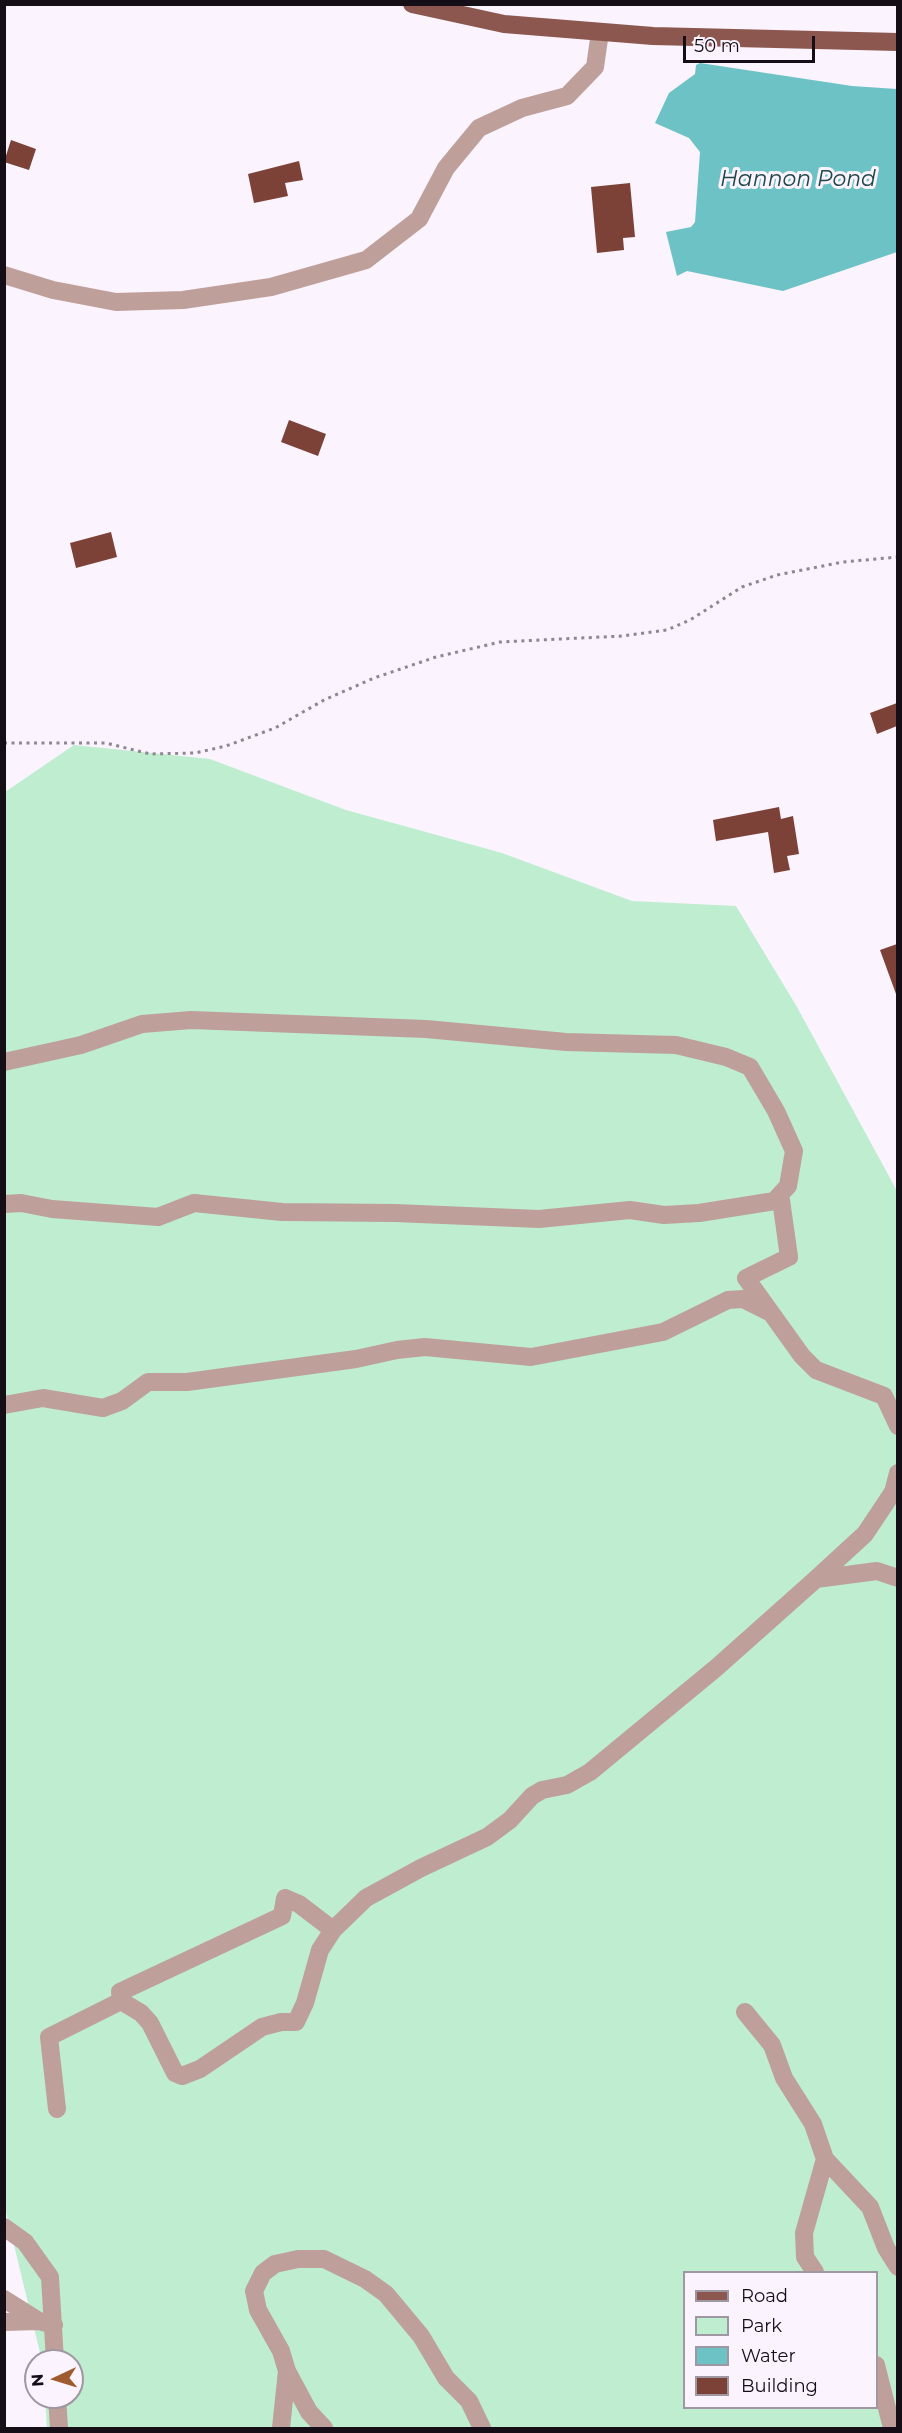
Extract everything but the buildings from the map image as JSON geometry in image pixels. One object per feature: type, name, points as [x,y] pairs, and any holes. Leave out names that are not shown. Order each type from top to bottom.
[{"type":"main road","points":[[412,4],[504,24],[600,32],[653,36],[897,42]]},
{"type":"street","points":[[4,275],[53,290],[116,302],[183,300],[271,286],[366,260],[419,219],[446,168],[479,129],[522,108],[567,96],[595,67],[600,32]]},
{"type":"street","points":[[4,1062],[81,1045],[142,1024],[191,1020],[426,1029],[566,1042],[676,1045],[726,1057],[750,1067],[776,1111],[794,1151],[788,1186],[775,1200]]},
{"type":"street","points":[[4,1204],[21,1203],[52,1209],[158,1217],[194,1203],[282,1212],[395,1213],[539,1219],[630,1210],[664,1215],[699,1213],[781,1200],[789,1257],[746,1278],[802,1356],[816,1370],[884,1396],[897,1426]]},
{"type":"street","points":[[4,1405],[43,1398],[103,1408],[122,1401],[148,1382],[209,1379],[425,1347],[531,1357],[663,1332],[728,1300],[743,1299],[771,1313]]},
{"type":"street","points":[[121,2001],[141,2013],[150,2023],[175,2073],[182,2076],[189,2075],[262,2027],[281,2022],[296,2022],[305,2003],[320,1950],[333,1930],[366,1898],[421,1868],[487,1837],[510,1821],[542,1790],[567,1785],[590,1772],[716,1668],[865,1534],[893,1492],[897,1473]]},
{"type":"street","points":[[816,1579],[877,1570],[897,1578]]},
{"type":"street","points":[[121,2001],[120,1992],[223,1941],[282,1916],[285,1898],[299,1904],[333,1930]]},
{"type":"street","points":[[57,2109],[50,2037],[121,2001]]},
{"type":"street","points":[[745,2012],[772,2044],[784,2078],[813,2124],[825,2159],[866,2199],[886,2248],[897,2267]]},
{"type":"street","points":[[814,2271],[805,2257],[804,2233],[825,2159]]},
{"type":"street","points":[[4,2228],[25,2242],[50,2277],[46,2323],[52,2349]]},
{"type":"street","points":[[324,2428],[309,2412],[288,2372],[281,2351],[258,2310],[255,2292],[263,2273],[275,2264],[298,2259],[324,2259],[365,2279],[386,2294],[421,2336],[446,2378],[469,2402],[482,2428]]},
{"type":"street","points":[[4,2299],[46,2323]]},
{"type":"street","points":[[4,2322],[46,2323]]},
{"type":"street","points":[[281,2428],[288,2372]]},
{"type":"street","points":[[878,2372],[892,2428]]},
{"type":"street","points":[[58,2409],[59,2428]]},
{"type":"path","points":[[4,743],[105,743],[150,754],[195,753],[226,746],[276,728],[324,700],[374,678],[436,657],[500,642],[622,636],[668,630],[690,620],[742,586],[777,575],[832,564],[897,557]]},
{"type":"green space","points":[[74,745],[210,759],[346,810],[502,853],[632,901],[736,906],[797,1007],[897,1191],[897,2428],[47,2428],[46,2409],[84,2409],[84,2349],[39,2349],[5,2208],[5,792]]},
{"type":"water","name":"Hannon Pond","points":[[700,63],[852,86],[897,89],[897,252],[783,291],[687,271],[677,276],[666,232],[691,227],[695,222],[700,152],[689,138],[655,123],[669,93],[695,74],[696,65]]}]
